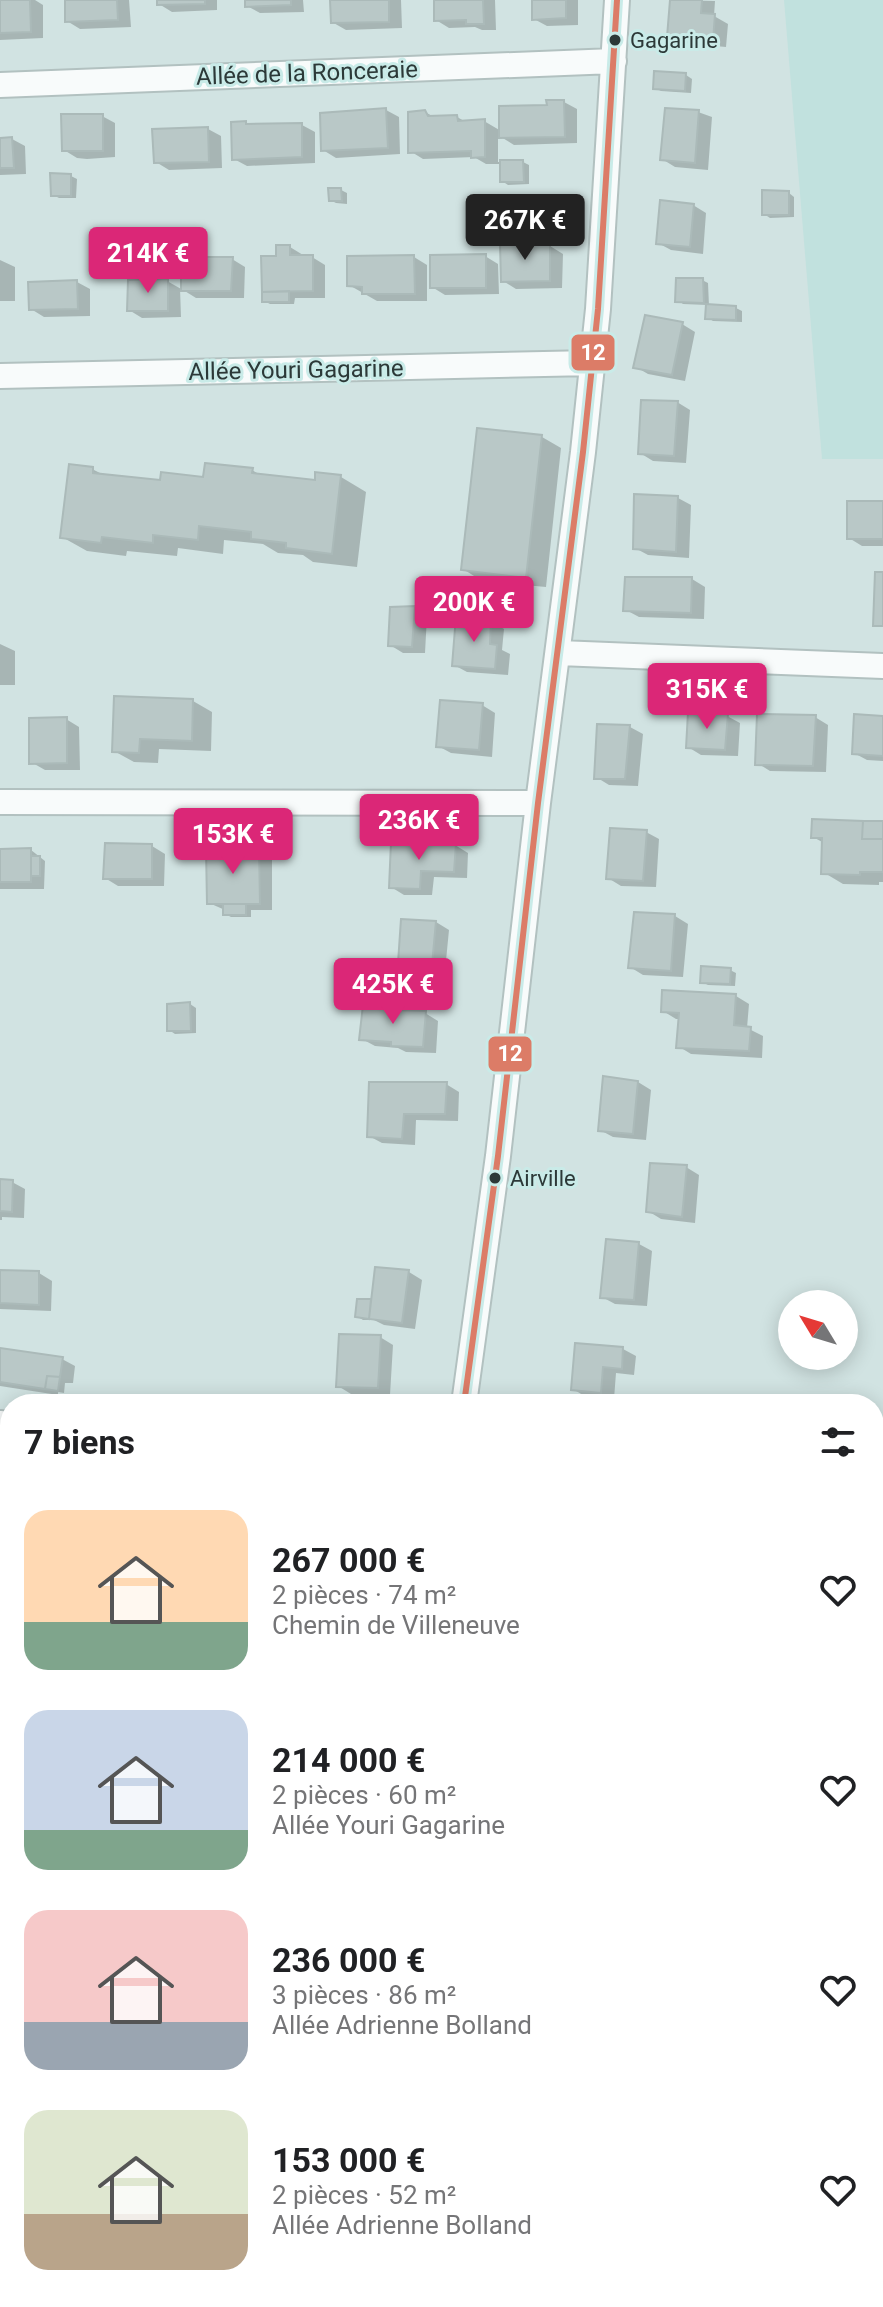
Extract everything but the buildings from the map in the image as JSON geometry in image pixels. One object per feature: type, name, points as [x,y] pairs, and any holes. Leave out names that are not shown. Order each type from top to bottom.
[{"type":"street","points":[[465,1394],[498,1156],[598,309],[617,0]]},
{"type":"street","name":"Allée de la Ronceraie","points":[[0,85],[614,61]]},
{"type":"street","name":"Allée Youri Gagarine","points":[[0,376],[592,363]]},
{"type":"street","points":[[559,653],[883,666]]},
{"type":"street","points":[[0,802],[538,803]]},
{"type":"shaded area","points":[[784,0],[883,0],[883,459],[822,459]]},
{"type":"transit line","name":"12","points":[[465,1394],[498,1156],[538,803],[583,452],[598,309],[617,0]]},
{"type":"place","name":"Gagarine","points":[[615,40]]},
{"type":"place","name":"Airville","points":[[495,1178]]}]
